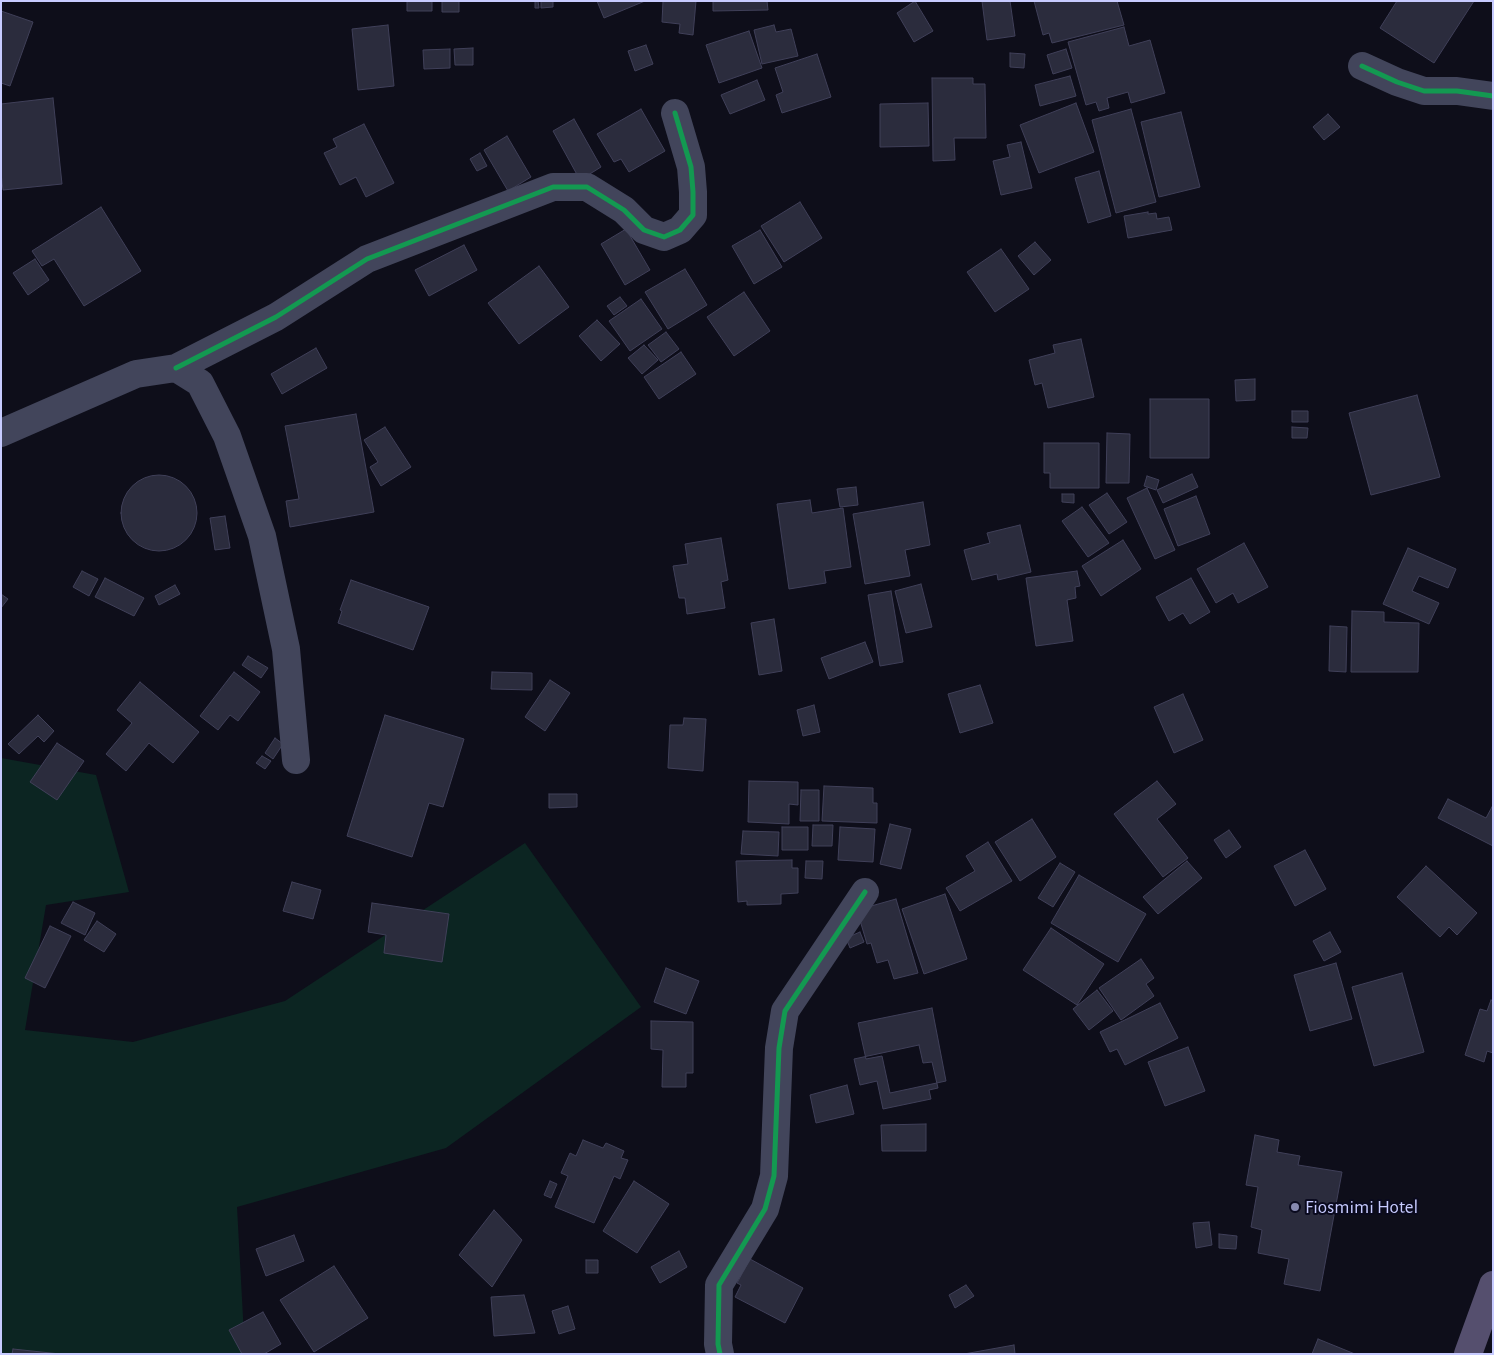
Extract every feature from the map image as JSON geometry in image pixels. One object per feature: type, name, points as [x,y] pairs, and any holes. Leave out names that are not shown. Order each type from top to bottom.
[{"type":"main road","points":[[1468,1354],[1493,1285]]},
{"type":"street","points":[[1362,66],[1397,82],[1424,90],[1457,91],[1493,96]]},
{"type":"street","points":[[1,433],[136,374],[176,368],[276,317],[367,259],[553,187],[587,187],[624,210],[644,230],[664,237],[680,230],[693,215],[693,192],[691,167],[675,113]]},
{"type":"street","points":[[176,368],[200,383],[216,411],[227,436],[262,536],[286,649],[296,760]]},
{"type":"street","points":[[720,1354],[718,1344],[718,1285],[765,1209],[774,1176],[779,1048],[785,1011],[865,892]]},
{"type":"green space","points":[[1,758],[96,775],[129,892],[46,905],[25,1030],[133,1042],[285,1001],[525,843],[641,1007],[446,1148],[237,1207],[245,1354],[1,1354]]},
{"type":"building","points":[[407,1],[432,1],[432,11],[407,11]]},
{"type":"building","points":[[442,1],[459,1],[459,12],[442,12]]},
{"type":"building","points":[[535,1],[538,1],[539,8],[535,8]]},
{"type":"building","points":[[541,1],[553,1],[553,7],[541,8]]},
{"type":"building","points":[[597,1],[645,1],[604,18]]},
{"type":"building","points":[[663,1],[696,1],[693,35],[679,33],[680,24],[662,22]]},
{"type":"building","points":[[713,1],[767,1],[768,10],[713,11]]},
{"type":"building","points":[[915,1],[933,31],[914,42],[897,13]]},
{"type":"building","points":[[982,1],[1010,1],[1015,36],[987,40]]},
{"type":"building","points":[[1034,1],[1117,1],[1124,25],[1052,43],[1049,33],[1043,35]]},
{"type":"building","points":[[1397,1],[1474,1],[1434,63],[1380,28]]},
{"type":"building","points":[[1,11],[33,22],[10,86],[1,83]]},
{"type":"building","points":[[388,25],[394,86],[358,90],[352,29]]},
{"type":"building","points":[[774,25],[776,32],[791,29],[798,56],[762,64],[754,30]]},
{"type":"building","points":[[1124,27],[1129,46],[1150,40],[1165,93],[1131,103],[1128,92],[1107,98],[1109,108],[1099,111],[1096,102],[1086,105],[1068,42]]},
{"type":"building","points":[[749,31],[762,68],[719,83],[706,45]]},
{"type":"building","points":[[646,45],[653,64],[635,71],[628,51]]},
{"type":"building","points":[[473,48],[473,65],[455,65],[454,49]]},
{"type":"building","points":[[450,49],[450,68],[424,69],[423,50]]},
{"type":"building","points":[[1066,49],[1072,68],[1053,74],[1047,55]]},
{"type":"building","points":[[1010,53],[1025,54],[1024,68],[1010,67]]},
{"type":"building","points":[[817,54],[831,97],[782,113],[776,95],[783,92],[775,68]]},
{"type":"building","points":[[1070,76],[1076,96],[1040,106],[1035,85]]},
{"type":"building","points":[[932,78],[973,78],[973,84],[985,84],[986,138],[954,138],[955,160],[933,161]]},
{"type":"building","points":[[757,80],[765,100],[730,114],[721,95]]},
{"type":"building","points":[[53,98],[62,184],[3,190],[1,173],[1,104]]},
{"type":"building","points":[[928,103],[929,146],[880,147],[880,104]]},
{"type":"building","points":[[1076,103],[1094,152],[1039,173],[1020,125]]},
{"type":"building","points":[[641,109],[665,151],[629,172],[621,159],[614,162],[597,134]]},
{"type":"building","points":[[1131,109],[1156,202],[1116,213],[1092,120]]},
{"type":"building","points":[[1181,112],[1200,187],[1159,197],[1141,122]]},
{"type":"building","points":[[1328,114],[1340,127],[1324,140],[1313,127]]},
{"type":"building","points":[[574,119],[601,167],[580,180],[553,131]]},
{"type":"building","points":[[364,124],[394,183],[366,197],[356,177],[340,185],[324,153],[337,147],[333,139]]},
{"type":"building","points":[[507,136],[531,177],[508,191],[484,150]]},
{"type":"building","points":[[1021,142],[1032,188],[1001,195],[993,161],[1010,157],[1007,145]]},
{"type":"building","points":[[480,153],[487,166],[477,171],[470,159]]},
{"type":"building","points":[[1099,171],[1111,216],[1088,223],[1075,178]]},
{"type":"building","points":[[800,202],[822,238],[784,262],[761,226]]},
{"type":"building","points":[[101,207],[141,271],[84,306],[54,259],[42,266],[32,251]]},
{"type":"building","points":[[1148,212],[1148,214],[1156,213],[1157,219],[1169,217],[1172,230],[1128,238],[1124,216]]},
{"type":"building","points":[[626,229],[650,270],[625,285],[601,244]]},
{"type":"building","points":[[760,230],[782,267],[754,284],[732,246]]},
{"type":"building","points":[[1035,242],[1051,260],[1034,275],[1018,256]]},
{"type":"building","points":[[464,245],[477,270],[429,296],[415,270]]},
{"type":"building","points":[[1001,249],[1029,289],[995,312],[967,272]]},
{"type":"building","points":[[35,259],[49,280],[28,295],[13,273]]},
{"type":"building","points":[[539,266],[569,307],[519,344],[488,303]]},
{"type":"building","points":[[685,269],[707,305],[668,329],[645,292]]},
{"type":"building","points":[[744,292],[770,331],[734,356],[707,317]]},
{"type":"building","points":[[620,297],[627,306],[614,315],[607,306]]},
{"type":"building","points":[[641,299],[662,329],[630,351],[609,321]]},
{"type":"building","points":[[597,320],[620,344],[601,361],[579,336]]},
{"type":"building","points":[[666,332],[679,349],[661,362],[648,345]]},
{"type":"building","points":[[1081,339],[1094,397],[1048,408],[1042,383],[1035,385],[1029,360],[1055,353],[1053,345]]},
{"type":"building","points":[[644,345],[658,360],[642,374],[628,358]]},
{"type":"building","points":[[316,348],[327,368],[282,394],[271,374]]},
{"type":"building","points":[[681,352],[696,374],[659,399],[644,377]]},
{"type":"building","points":[[1255,379],[1255,400],[1236,401],[1235,380]]},
{"type":"building","points":[[1417,395],[1440,477],[1371,495],[1349,413]]},
{"type":"building","points":[[1150,399],[1209,399],[1209,458],[1150,458]]},
{"type":"building","points":[[1292,411],[1308,411],[1308,422],[1292,422]]},
{"type":"building","points":[[356,414],[374,512],[290,527],[286,501],[299,499],[285,426]]},
{"type":"building","points":[[385,427],[411,467],[381,486],[370,467],[378,462],[364,440]]},
{"type":"building","points":[[1292,427],[1308,428],[1307,438],[1292,438]]},
{"type":"building","points":[[1107,433],[1130,434],[1129,483],[1106,483]]},
{"type":"building","points":[[1044,443],[1099,443],[1099,488],[1050,488],[1050,473],[1044,473]]},
{"type":"building","points":[[1192,474],[1198,487],[1163,503],[1157,490]]},
{"type":"building","points":[[167,475],[180,481],[191,492],[197,505],[195,528],[180,545],[167,551],[151,551],[138,545],[123,528],[121,505],[127,492],[144,477]]},
{"type":"building","points":[[1147,476],[1159,480],[1156,490],[1144,486]]},
{"type":"building","points":[[856,487],[858,505],[840,507],[837,489]]},
{"type":"building","points":[[1147,488],[1175,550],[1155,559],[1127,498]]},
{"type":"building","points":[[1107,493],[1127,522],[1109,534],[1089,505]]},
{"type":"building","points":[[1062,494],[1074,494],[1074,503],[1062,502]]},
{"type":"building","points":[[1196,496],[1210,534],[1178,546],[1164,509]]},
{"type":"building","points":[[810,500],[812,513],[843,508],[851,567],[824,571],[826,583],[789,589],[777,504]]},
{"type":"building","points":[[923,502],[930,545],[905,550],[910,576],[865,584],[853,514]]},
{"type":"building","points":[[1082,507],[1109,543],[1088,557],[1062,521]]},
{"type":"building","points":[[225,516],[230,548],[215,550],[210,518]]},
{"type":"building","points":[[1020,525],[1031,572],[998,580],[997,574],[972,580],[964,550],[990,543],[987,533]]},
{"type":"building","points":[[721,538],[728,580],[721,582],[725,608],[687,614],[685,598],[679,598],[673,566],[688,564],[685,544]]},
{"type":"building","points":[[1123,540],[1141,569],[1101,596],[1082,566]]},
{"type":"building","points":[[1244,543],[1268,587],[1238,603],[1233,593],[1216,603],[1197,569]]},
{"type":"building","points":[[1408,548],[1456,569],[1448,588],[1419,576],[1412,591],[1439,603],[1429,624],[1383,604]]},
{"type":"building","points":[[82,571],[98,579],[89,596],[73,587]]},
{"type":"building","points":[[1077,571],[1080,586],[1075,587],[1076,598],[1067,600],[1073,641],[1036,646],[1026,578]]},
{"type":"building","points":[[105,578],[144,598],[134,616],[95,597]]},
{"type":"building","points":[[1191,578],[1210,612],[1190,624],[1183,613],[1169,621],[1156,597]]},
{"type":"building","points":[[351,580],[429,607],[413,650],[338,623],[342,611],[340,610]]},
{"type":"building","points":[[921,584],[932,627],[906,633],[895,591]]},
{"type":"building","points":[[175,585],[180,594],[159,605],[155,596]]},
{"type":"building","points":[[891,591],[903,662],[880,666],[868,595]]},
{"type":"building","points":[[1,594],[8,599],[1,608]]},
{"type":"building","points":[[1352,611],[1384,612],[1384,622],[1419,623],[1418,672],[1351,672]]},
{"type":"building","points":[[774,619],[782,671],[759,675],[751,623]]},
{"type":"building","points":[[1330,626],[1347,627],[1346,672],[1329,671]]},
{"type":"building","points":[[865,642],[873,662],[829,679],[821,658]]},
{"type":"building","points":[[248,656],[268,668],[261,678],[242,665]]},
{"type":"building","points":[[234,672],[260,692],[238,721],[230,715],[218,730],[200,716]]},
{"type":"building","points":[[492,672],[532,673],[532,690],[491,689]]},
{"type":"building","points":[[550,680],[570,693],[545,731],[525,717]]},
{"type":"building","points":[[140,682],[199,732],[173,763],[149,743],[126,771],[106,754],[132,723],[117,710]]},
{"type":"building","points":[[980,685],[993,723],[960,733],[948,694]]},
{"type":"building","points":[[1183,694],[1203,740],[1174,753],[1154,707]]},
{"type":"building","points":[[814,705],[820,732],[803,736],[797,710]]},
{"type":"building","points":[[38,715],[54,731],[44,742],[38,736],[19,754],[8,744]]},
{"type":"building","points":[[385,715],[464,739],[443,807],[429,803],[412,857],[347,836]]},
{"type":"building","points":[[684,718],[706,719],[703,771],[668,768],[670,725],[683,725]]},
{"type":"building","points":[[275,738],[283,744],[273,759],[265,753]]},
{"type":"building","points":[[57,743],[84,761],[57,800],[30,782]]},
{"type":"building","points":[[262,756],[271,761],[265,769],[256,763]]},
{"type":"building","points":[[749,781],[798,782],[798,805],[789,804],[789,824],[748,822]]},
{"type":"building","points":[[1157,781],[1176,804],[1157,819],[1188,858],[1163,877],[1114,814]]},
{"type":"building","points":[[824,786],[873,788],[873,803],[877,803],[877,823],[822,821]]},
{"type":"building","points":[[801,790],[819,790],[819,821],[800,821]]},
{"type":"building","points":[[549,794],[577,794],[577,807],[549,808]]},
{"type":"building","points":[[1448,799],[1486,818],[1493,805],[1493,846],[1438,818]]},
{"type":"building","points":[[1032,819],[1056,857],[1020,881],[995,842]]},
{"type":"building","points":[[890,824],[911,829],[901,869],[880,864]]},
{"type":"building","points":[[813,825],[833,825],[832,846],[812,846]]},
{"type":"building","points":[[782,827],[808,827],[808,850],[782,850]]},
{"type":"building","points":[[840,827],[875,829],[873,862],[838,860]]},
{"type":"building","points":[[1229,830],[1241,847],[1226,858],[1214,840]]},
{"type":"building","points":[[743,831],[779,832],[778,856],[741,854]]},
{"type":"building","points":[[988,842],[1012,881],[960,911],[946,888],[975,871],[966,856]]},
{"type":"building","points":[[1305,850],[1326,889],[1295,906],[1274,866]]},
{"type":"building","points":[[792,860],[792,868],[798,868],[798,893],[781,894],[781,904],[747,905],[747,901],[738,902],[736,861]]},
{"type":"building","points":[[806,861],[823,861],[822,879],[805,878]]},
{"type":"building","points":[[1187,861],[1202,878],[1158,914],[1143,897]]},
{"type":"building","points":[[1060,863],[1075,872],[1053,907],[1038,898]]},
{"type":"building","points":[[1426,866],[1477,913],[1457,935],[1449,927],[1440,937],[1397,897]]},
{"type":"building","points":[[1079,875],[1146,914],[1118,962],[1051,923]]},
{"type":"building","points":[[292,882],[321,890],[313,919],[283,911]]},
{"type":"building","points":[[945,894],[967,959],[924,974],[902,909]]},
{"type":"building","points":[[896,899],[918,973],[894,979],[888,960],[877,963],[871,943],[867,944],[857,910]]},
{"type":"building","points":[[73,902],[95,913],[85,935],[61,923]]},
{"type":"building","points":[[372,903],[449,914],[442,962],[384,953],[386,935],[368,932]]},
{"type":"building","points":[[97,921],[116,934],[104,952],[84,940]]},
{"type":"building","points":[[50,926],[71,936],[45,988],[25,978]]},
{"type":"building","points":[[1051,928],[1104,964],[1077,1005],[1023,970]]},
{"type":"building","points":[[860,932],[864,942],[850,948],[846,938]]},
{"type":"building","points":[[1330,932],[1341,952],[1324,961],[1313,941]]},
{"type":"building","points":[[1141,959],[1154,978],[1146,984],[1154,996],[1121,1020],[1099,988]]},
{"type":"building","points":[[1336,963],[1352,1019],[1310,1031],[1294,975]]},
{"type":"building","points":[[666,968],[699,981],[686,1014],[654,1002]]},
{"type":"building","points":[[1402,973],[1424,1052],[1374,1066],[1352,987]]},
{"type":"building","points":[[1097,990],[1113,1011],[1089,1030],[1073,1009]]},
{"type":"building","points":[[1491,1000],[1493,1001],[1493,1053],[1487,1051],[1484,1062],[1465,1055],[1480,1009],[1487,1011]]},
{"type":"building","points":[[1160,1003],[1178,1038],[1125,1065],[1117,1049],[1110,1052],[1100,1032]]},
{"type":"building","points":[[932,1008],[946,1081],[890,1093],[882,1056],[866,1059],[858,1023]]},
{"type":"building","points":[[651,1021],[693,1022],[693,1073],[686,1073],[686,1087],[662,1087],[663,1050],[651,1049]]},
{"type":"building","points":[[919,1045],[923,1063],[932,1062],[938,1088],[929,1090],[931,1099],[883,1109],[877,1081],[860,1085],[854,1059]]},
{"type":"building","points":[[1188,1047],[1205,1091],[1165,1106],[1148,1062]]},
{"type":"building","points":[[847,1085],[854,1114],[816,1123],[810,1095]]},
{"type":"building","points":[[926,1124],[926,1151],[882,1151],[881,1125]]},
{"type":"building","name":"Fiosmimi Hotel","points":[[1255,1135],[1279,1140],[1277,1152],[1300,1156],[1298,1165],[1342,1172],[1320,1291],[1284,1284],[1289,1259],[1258,1253],[1262,1230],[1251,1227],[1258,1187],[1246,1185]]},
{"type":"building","points":[[583,1140],[603,1148],[606,1143],[624,1151],[621,1158],[628,1160],[620,1179],[614,1176],[594,1223],[555,1207],[568,1176],[561,1173],[570,1153],[576,1156]]},
{"type":"building","points":[[550,1181],[557,1184],[551,1198],[544,1195]]},
{"type":"building","points":[[634,1181],[669,1204],[637,1253],[603,1231]]},
{"type":"building","points":[[494,1210],[522,1240],[492,1287],[459,1255]]},
{"type":"building","points":[[1209,1222],[1212,1245],[1196,1248],[1193,1223]]},
{"type":"building","points":[[1219,1234],[1237,1236],[1236,1249],[1219,1248]]},
{"type":"building","points":[[294,1235],[304,1261],[266,1276],[256,1249]]},
{"type":"building","points":[[679,1251],[687,1267],[660,1283],[651,1267]]},
{"type":"building","points":[[750,1259],[803,1288],[785,1323],[735,1297],[741,1285],[737,1283]]},
{"type":"building","points":[[586,1260],[598,1260],[598,1273],[586,1273]]},
{"type":"building","points":[[334,1266],[368,1318],[314,1352],[280,1300]]},
{"type":"building","points":[[966,1285],[974,1296],[955,1308],[949,1295]]},
{"type":"building","points":[[524,1295],[535,1333],[494,1336],[491,1297]]},
{"type":"building","points":[[568,1306],[575,1329],[559,1334],[552,1311]]},
{"type":"building","points":[[263,1312],[281,1344],[264,1354],[242,1354],[229,1330]]},
{"type":"building","points":[[1318,1339],[1355,1354],[1312,1354]]},
{"type":"building","points":[[1014,1345],[1015,1354],[964,1354]]},
{"type":"building","points":[[13,1349],[60,1354],[12,1354]]},
{"type":"cycle path","points":[[1362,66],[1397,82],[1424,91],[1457,91],[1493,96]]},
{"type":"cycle path","points":[[176,368],[276,317],[367,259],[553,187],[587,187],[624,210],[644,230],[664,237],[680,230],[693,215],[693,192],[691,167],[675,113]]},
{"type":"cycle path","points":[[720,1354],[718,1344],[719,1285],[765,1209],[774,1176],[779,1048],[785,1011],[865,892]]},
{"type":"place","name":"Fiosmimi Hotel","points":[[1295,1207]]}]
